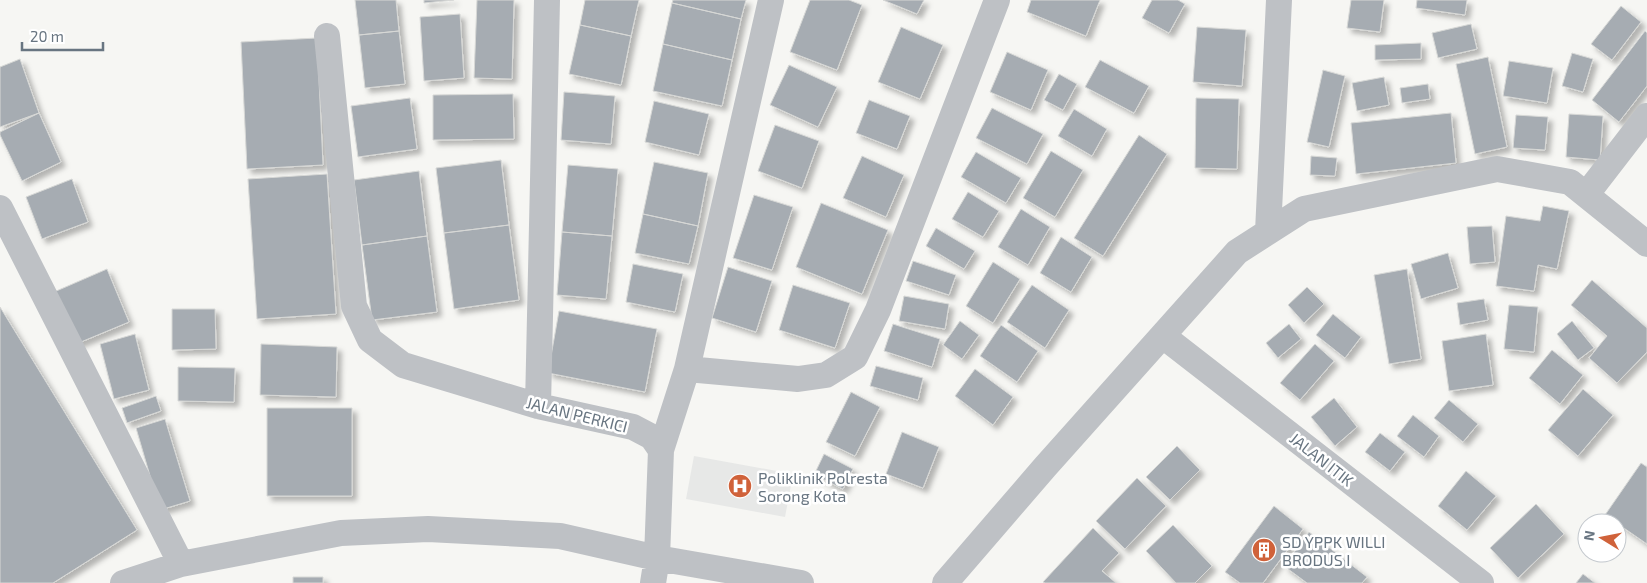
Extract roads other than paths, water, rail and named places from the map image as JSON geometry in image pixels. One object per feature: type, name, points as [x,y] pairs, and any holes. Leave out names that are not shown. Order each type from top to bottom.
[{"type":"street","points":[[538,406],[547,0]]},
{"type":"street","points":[[655,570],[661,450],[687,369],[771,0]]},
{"type":"street","points":[[687,369],[798,379],[826,375],[855,357],[878,310],[997,0]]},
{"type":"street","points":[[1268,232],[1279,0]]},
{"type":"street","name":"JALAN PERKICI","points":[[326,36],[354,306],[370,340],[403,365],[538,406],[633,428],[652,437],[661,450]]},
{"type":"street","points":[[1586,195],[1647,116]]},
{"type":"street","points":[[945,583],[1237,252],[1304,209],[1497,169],[1570,182],[1647,244]]},
{"type":"street","points":[[0,208],[181,564]]},
{"type":"street","name":"JALAN ITIK","points":[[1162,336],[1480,583]]},
{"type":"street","points":[[123,583],[181,564],[341,533],[428,529],[560,536],[655,570],[801,583]]},
{"type":"place","name":"Poliklinik Polresta Sorong Kota","points":[[740,486]]},
{"type":"place","name":"SD YPPK WILLI BRODUS I","points":[[1264,550]]}]
